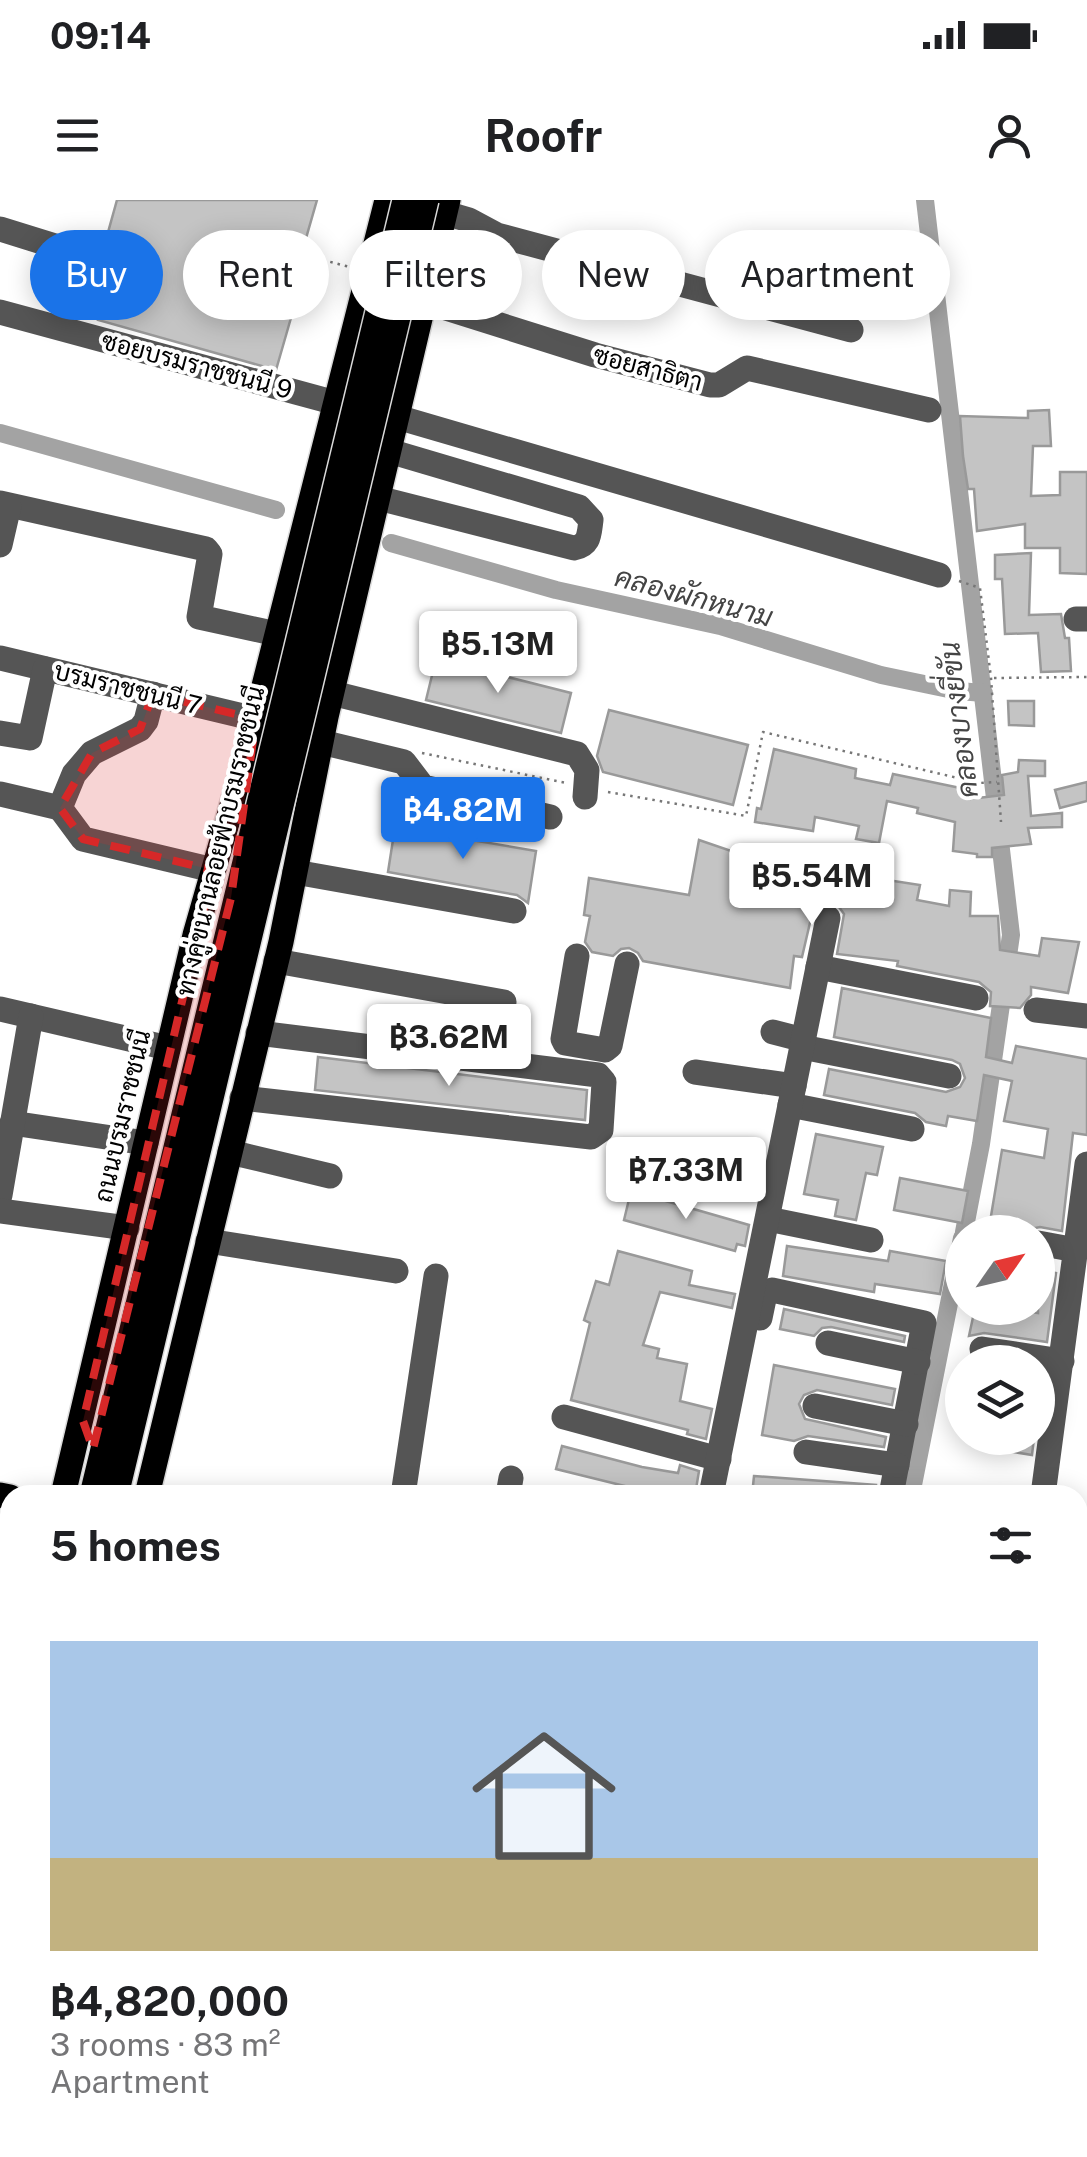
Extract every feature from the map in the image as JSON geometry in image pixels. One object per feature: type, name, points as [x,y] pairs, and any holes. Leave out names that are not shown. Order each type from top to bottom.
[{"type":"main road","name":"ถนนบรมราชชนนี","points":[[66,1485],[168,1048],[388,200]]},
{"type":"main road","name":"ทางคู่ขนานลอยฟ้าบรมราชชนนี","points":[[94,1485],[405,200]]},
{"type":"main road","name":"ทางคู่ขนานลอยฟ้าบรมราชชนนี","points":[[119,1485],[440,204]]},
{"type":"main road","points":[[436,230],[440,204]]},
{"type":"main road","points":[[149,1485],[276,961],[332,692],[420,320]]},
{"type":"main road","points":[[127,1485],[258,936],[320,750]]},
{"type":"main road","name":"ถนนบรมราชชนนี","points":[[84,1485],[231,898],[247,753]]},
{"type":"main road","points":[[107,1315],[114,1335],[129,1352],[149,1357],[173,1348],[186,1331]]},
{"type":"main road","points":[[83,1421],[89,1444],[104,1461],[123,1465],[148,1456],[160,1438]]},
{"type":"street","points":[[440,204],[497,235],[851,330]]},
{"type":"street","points":[[0,229],[30,238]]},
{"type":"street","name":"ซอยบรมราชชนนี 9","points":[[0,312],[337,399]]},
{"type":"street","name":"ซอยสาธิตา","points":[[482,320],[710,385],[719,385],[748,368],[929,410]]},
{"type":"street","points":[[148,344],[337,399]]},
{"type":"street","points":[[397,417],[939,576]]},
{"type":"street","points":[[378,498],[574,548],[588,540],[591,520],[580,507],[389,451]]},
{"type":"street","points":[[0,546],[4,504],[206,550],[210,554],[200,616],[277,634]]},
{"type":"street","name":"บรมราชชนนี 7","points":[[0,658],[256,719]]},
{"type":"street","points":[[0,733],[31,737],[46,668]]},
{"type":"street","points":[[332,692],[577,754],[586,765],[586,792]]},
{"type":"street","points":[[60,808],[74,774],[92,753],[140,729],[153,694]]},
{"type":"street","points":[[320,750],[404,762],[422,787],[550,817]]},
{"type":"street","points":[[0,794],[60,808],[84,839],[213,870]]},
{"type":"street","points":[[296,872],[514,911]]},
{"type":"street","points":[[713,1485],[828,918]]},
{"type":"street","points":[[577,956],[563,1039],[566,1043],[605,1050],[610,1046],[627,964]]},
{"type":"street","points":[[276,961],[504,1002]]},
{"type":"street","points":[[818,967],[976,998]]},
{"type":"street","points":[[0,1009],[168,1048]]},
{"type":"street","points":[[1036,1010],[1087,1016]]},
{"type":"street","points":[[0,1195],[31,1016]]},
{"type":"street","points":[[773,1032],[803,1044],[949,1076]]},
{"type":"street","points":[[242,1098],[591,1137],[600,1130],[604,1082],[598,1074],[258,1033]]},
{"type":"street","points":[[695,1072],[912,1129]]},
{"type":"street","points":[[12,1123],[146,1143]]},
{"type":"street","points":[[230,1152],[330,1176]]},
{"type":"street","points":[[1044,1485],[1087,1164]]},
{"type":"street","points":[[0,1210],[127,1228]]},
{"type":"street","points":[[768,1219],[871,1240]]},
{"type":"street","points":[[208,1241],[396,1272]]},
{"type":"street","points":[[1055,1246],[1076,1250]]},
{"type":"street","points":[[405,1485],[436,1276]]},
{"type":"street","points":[[728,1485],[767,1291],[922,1322],[918,1362],[893,1485]]},
{"type":"street","points":[[828,1344],[918,1362]]},
{"type":"street","points":[[1055,1360],[1062,1361]]},
{"type":"street","points":[[815,1406],[906,1424]]},
{"type":"street","points":[[564,1418],[719,1459]]},
{"type":"street","points":[[806,1452],[897,1466]]},
{"type":"path","points":[[980,588],[1001,822]]},
{"type":"path","points":[[991,678],[1087,677]]},
{"type":"path","points":[[417,752],[586,792],[746,816],[763,732],[978,782],[997,782]]},
{"type":"highlighted area","points":[[153,694],[256,719],[231,898],[93,1449],[83,1421],[213,870],[83,839],[60,808],[92,753],[140,729]]},
{"type":"building","points":[[117,200],[317,200],[308,230],[183,230],[183,320],[290,320],[276,370],[98,320],[163,320],[163,230],[109,230]]},
{"type":"building","points":[[1049,410],[1051,446],[1033,446],[1031,496],[1060,495],[1060,472],[1087,472],[1087,574],[1060,573],[1060,548],[1025,548],[1025,524],[977,531],[974,489],[968,489],[960,416],[1028,418],[1028,411]]},
{"type":"building","points":[[1031,553],[1029,615],[1061,614],[1065,638],[1069,638],[1071,671],[1041,672],[1038,633],[1005,634],[1002,579],[995,579],[995,555]]},
{"type":"building","points":[[436,659],[571,693],[561,733],[426,700]]},
{"type":"building","points":[[1008,701],[1034,701],[1034,726],[1009,725]]},
{"type":"building","points":[[609,710],[748,745],[733,805],[603,772],[597,756]]},
{"type":"building","points":[[774,749],[856,769],[855,778],[890,785],[893,774],[970,790],[969,799],[1004,795],[1002,775],[1018,772],[1019,760],[1045,761],[1045,776],[1028,776],[1031,816],[1062,813],[1062,827],[1028,828],[1031,844],[992,848],[992,857],[977,857],[953,851],[955,822],[887,801],[879,843],[856,839],[859,826],[815,817],[813,831],[755,822]]},
{"type":"building","points":[[1087,782],[1087,801],[1060,808],[1055,790]]},
{"type":"building","points":[[395,827],[536,851],[528,903],[517,895],[388,872]]},
{"type":"building","points":[[699,840],[746,856],[745,862],[812,873],[811,881],[860,888],[861,876],[920,885],[917,900],[949,906],[950,890],[971,892],[970,916],[998,916],[1000,950],[1039,956],[1042,938],[1079,942],[1068,993],[1031,987],[1031,995],[1020,1008],[990,1006],[991,992],[979,982],[897,966],[898,961],[837,954],[844,914],[830,902],[817,907],[812,914],[802,957],[794,956],[790,988],[643,961],[629,948],[613,956],[592,952],[585,942],[590,916],[584,915],[589,878],[689,895]]},
{"type":"building","points":[[842,988],[991,1018],[986,1057],[1012,1063],[1016,1046],[1087,1059],[1087,1135],[1073,1133],[1062,1231],[1055,1230],[1055,1215],[991,1215],[1002,1150],[1044,1158],[1048,1129],[1004,1121],[1012,1081],[984,1075],[977,1121],[948,1116],[946,1126],[926,1122],[915,1113],[824,1095],[829,1069],[946,1092],[960,1087],[965,1078],[960,1064],[834,1037]]},
{"type":"building","points":[[318,1057],[587,1090],[585,1120],[315,1090]]},
{"type":"building","points":[[816,1134],[883,1147],[877,1175],[866,1173],[856,1220],[835,1216],[838,1200],[804,1194]]},
{"type":"building","points":[[900,1178],[968,1191],[964,1215],[945,1215],[945,1220],[894,1210]]},
{"type":"building","points":[[631,1191],[749,1225],[745,1246],[737,1244],[735,1251],[624,1220]]},
{"type":"building","points":[[787,1246],[888,1261],[890,1251],[945,1261],[940,1294],[875,1284],[874,1292],[783,1276]]},
{"type":"building","points":[[618,1251],[692,1271],[689,1285],[735,1294],[732,1308],[660,1292],[643,1345],[659,1349],[657,1358],[687,1364],[680,1401],[712,1409],[706,1439],[687,1434],[688,1430],[571,1400],[590,1323],[584,1320],[596,1281],[609,1285]]},
{"type":"building","points":[[784,1309],[905,1336],[904,1342],[831,1327],[822,1328],[814,1336],[780,1329]]},
{"type":"building","points":[[971,1325],[1049,1325],[1047,1342],[984,1333],[969,1336]]},
{"type":"building","points":[[774,1365],[895,1389],[892,1405],[817,1390],[804,1395],[799,1404],[805,1419],[886,1437],[884,1447],[808,1436],[794,1441],[762,1435]]},
{"type":"building","points":[[562,1446],[642,1467],[678,1473],[680,1465],[699,1471],[697,1485],[621,1485],[556,1469]]},
{"type":"building","points":[[754,1476],[876,1485],[753,1485]]},
{"type":"waterway","name":"คลองบางยี่ขัน","points":[[925,200],[1011,935],[967,1215]]},
{"type":"waterway","name":"คลองผักหนาม","points":[[0,433],[276,510]]},
{"type":"waterway","name":"คลองผักหนาม","points":[[391,543],[556,590],[720,626],[881,675],[984,693]]},
{"type":"waterway","name":"คลองบางยี่ขัน","points":[[913,1485],[945,1324]]}]
